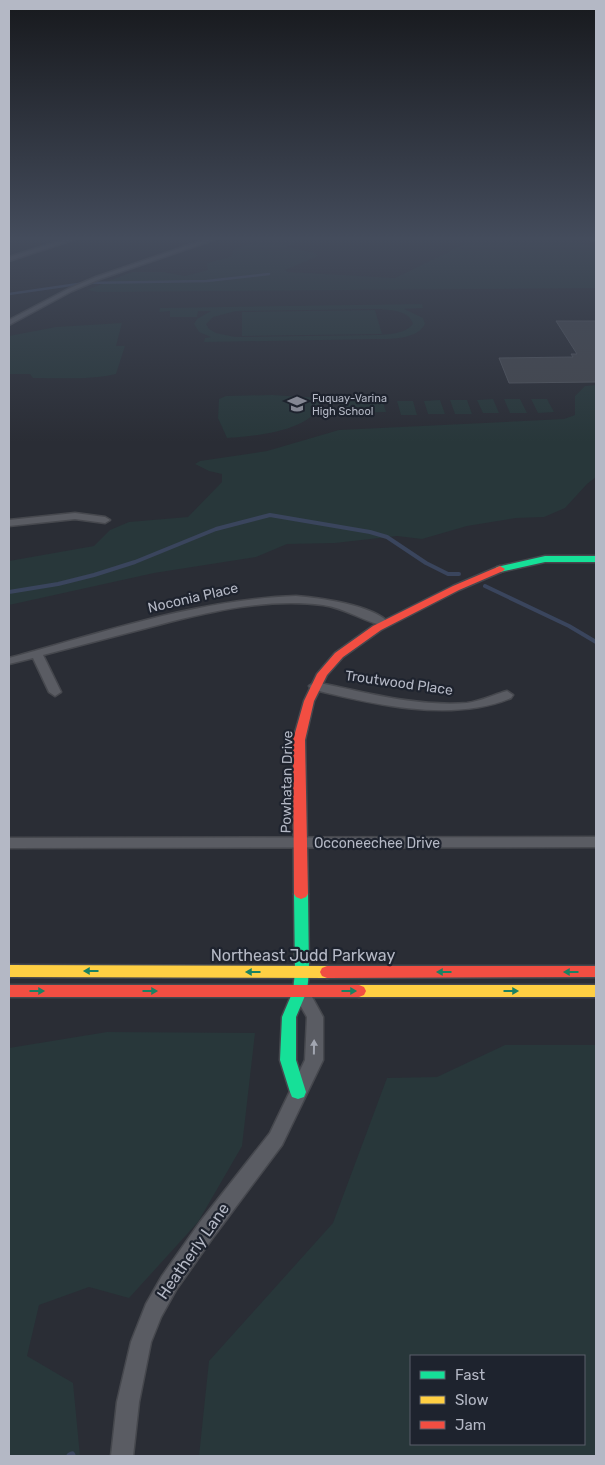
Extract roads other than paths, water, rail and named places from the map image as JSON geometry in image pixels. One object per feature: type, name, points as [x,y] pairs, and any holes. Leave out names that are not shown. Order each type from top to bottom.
[{"type":"main road","name":"Powhatan Drive","points":[[300,991],[302,972],[299,740],[303,718],[315,686],[327,668],[342,652],[384,623],[462,585],[510,565],[546,558],[596,559]]},
{"type":"main road","name":"Northeast Judd Parkway","points":[[9,971],[596,972]]},
{"type":"main road","points":[[9,991],[596,991]]},
{"type":"main road","points":[[298,1092],[288,1060],[289,1017],[300,991]]},
{"type":"street","points":[[9,322],[41,305]]},
{"type":"street","points":[[9,523],[75,516],[105,520]]},
{"type":"street","name":"Noconia Place","points":[[9,661],[219,606],[258,599],[297,598],[323,601],[356,610],[384,623]]},
{"type":"street","points":[[36,654],[55,692]]},
{"type":"street","name":"Troutwood Place","points":[[315,686],[394,701],[457,706],[485,705],[506,695]]},
{"type":"street","name":"Occoneechee Drive","points":[[9,843],[596,842]]},
{"type":"street","name":"Heatherly Lane","points":[[122,1456],[128,1402],[141,1342],[153,1311],[169,1283],[207,1229],[276,1139],[314,1060],[315,1017],[300,991]]},
{"type":"waterway","points":[[9,592],[58,584],[94,575],[135,562],[216,529],[270,515],[370,532],[387,537],[426,563],[448,574],[459,574]]},
{"type":"waterway","points":[[485,586],[569,626],[596,642]]},
{"type":"place","name":"Fuquay-Varina High School","points":[[297,404]]}]
